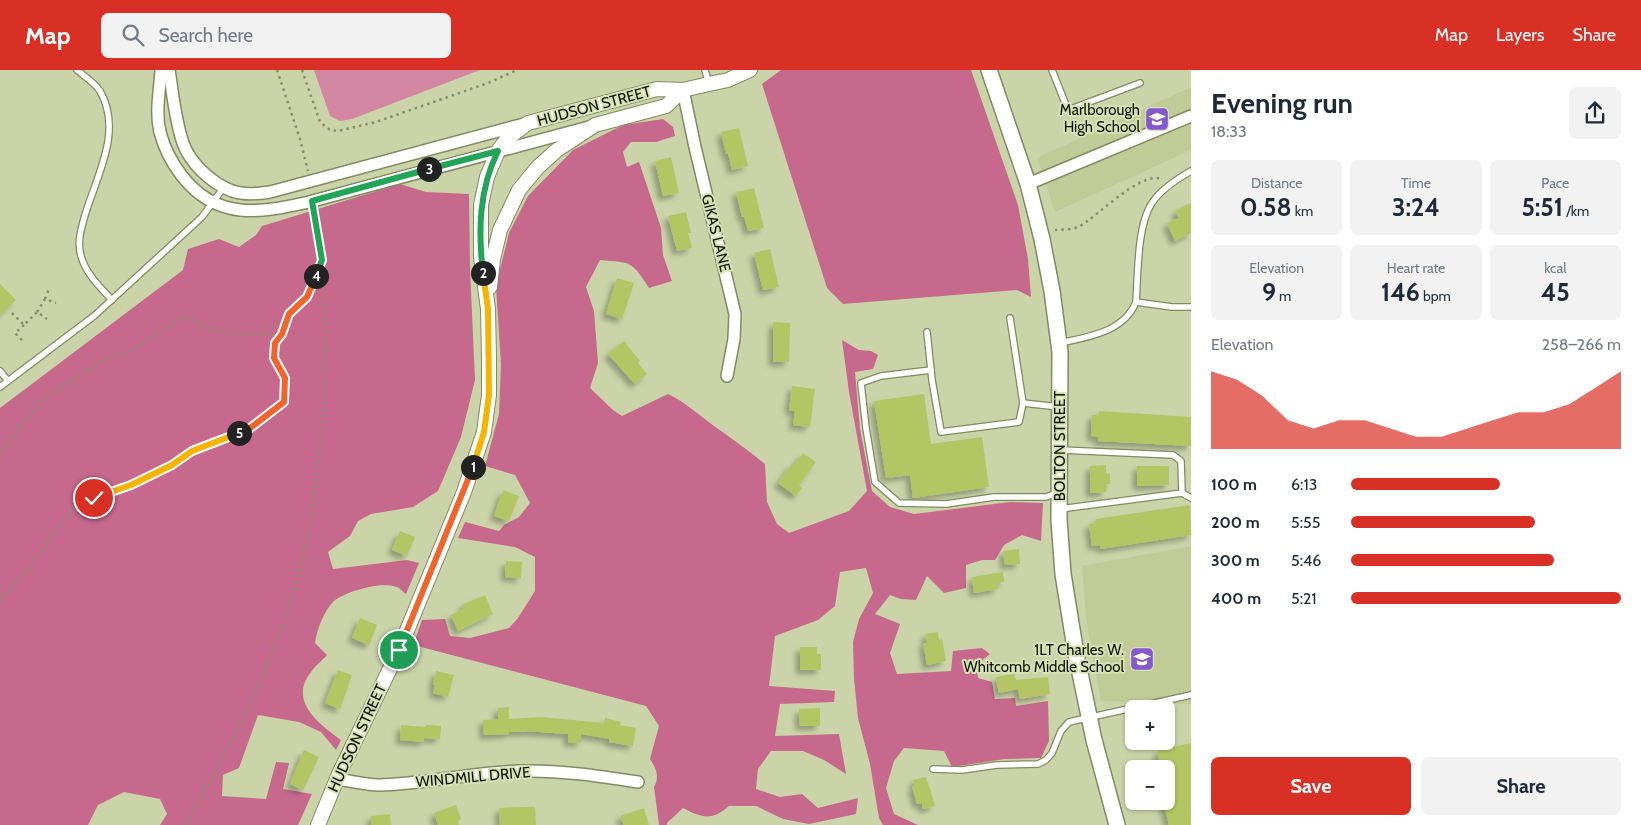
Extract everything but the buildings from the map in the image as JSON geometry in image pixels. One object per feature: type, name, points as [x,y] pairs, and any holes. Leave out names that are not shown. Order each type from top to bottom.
[{"type":"main road","name":"BOLTON STREET","points":[[989,70],[1028,184],[1042,239],[1060,343],[1060,547],[1064,583],[1076,654],[1102,773],[1117,825]]},
{"type":"street","points":[[161,70],[158,118],[160,131],[169,157],[194,190],[213,203],[234,210],[281,208],[312,201],[595,125]]},
{"type":"street","points":[[169,70],[184,144],[194,162],[200,169],[224,187],[241,193],[261,193],[310,182],[528,123]]},
{"type":"street","name":"HUDSON STREET","points":[[318,825],[337,779],[399,650],[478,455],[484,432],[489,395],[488,309],[481,257],[482,205],[487,177],[498,151],[507,139],[528,123],[657,89],[683,90],[728,80],[750,70]]},
{"type":"street","name":"HUDSON STREET","points":[[488,309],[496,244],[506,217],[520,190],[533,172],[569,141],[595,125],[666,106],[683,90]]},
{"type":"street","name":"GIKAS LANE","points":[[683,90],[735,314],[734,339],[726,376]]},
{"type":"street","points":[[1028,184],[1191,116]]},
{"type":"street","name":"WINDMILL DRIVE","points":[[337,779],[376,785],[411,784],[471,774],[520,771],[580,773],[638,782]]},
{"type":"lane","points":[[77,70],[99,89],[106,105],[110,123],[108,142],[79,237],[81,256],[90,276],[112,300]]},
{"type":"lane","points":[[705,70],[708,84]]},
{"type":"lane","points":[[1052,70],[1068,110],[1140,83]]},
{"type":"lane","points":[[1060,343],[1095,335],[1111,329],[1124,321],[1136,302],[1141,238],[1146,216],[1152,203],[1161,193],[1172,183],[1191,171]]},
{"type":"lane","points":[[0,387],[112,300],[191,227],[213,203],[224,187]]},
{"type":"lane","points":[[1136,302],[1172,307],[1191,307]]},
{"type":"lane","points":[[927,332],[941,432],[1020,422],[1023,403],[1010,318]]},
{"type":"lane","points":[[931,370],[881,376],[861,383],[875,482],[899,503],[946,504],[994,497],[1046,497],[1060,492]]},
{"type":"lane","points":[[0,371],[8,381]]},
{"type":"lane","points":[[1023,403],[1061,408]]},
{"type":"lane","points":[[1061,450],[1173,455],[1181,461],[1182,493]]},
{"type":"lane","points":[[1060,509],[1182,493],[1191,498]]},
{"type":"lane","points":[[933,769],[962,770],[997,765],[1038,764],[1046,760],[1052,753],[1064,725],[1073,721],[1191,695]]},
{"type":"path","points":[[277,70],[300,139],[310,182]]},
{"type":"path","points":[[302,70],[320,122],[330,130],[338,131],[376,122],[488,83],[517,70]]},
{"type":"path","points":[[1054,230],[1079,227],[1107,204],[1132,188],[1157,177],[1164,180]]},
{"type":"path","points":[[185,825],[220,764],[260,683],[290,608],[309,531],[323,424],[326,334],[322,260],[312,201]]},
{"type":"path","points":[[0,599],[31,567],[59,525],[77,506],[131,485],[172,465],[192,451],[249,429],[284,402],[285,378],[274,358],[275,343],[282,334],[289,314],[307,297],[322,260]]},
{"type":"path","points":[[24,342],[15,333],[37,312],[49,289]]},
{"type":"path","points":[[45,299],[56,303]]},
{"type":"path","points":[[37,312],[46,319]]},
{"type":"path","points":[[12,313],[24,325]]},
{"type":"path","points":[[0,453],[42,400],[106,358],[128,353],[183,317],[197,321],[209,329],[239,334],[282,334]]},
{"type":"shaded area","points":[[314,70],[480,70],[352,119],[340,121],[330,116]]},
{"type":"shaded area","points":[[781,70],[971,70],[1018,205],[1028,259],[1031,297],[1017,290],[843,304],[827,288],[762,84]]},
{"type":"shaded area","name":"Marlborough High School","points":[[1191,87],[1191,150],[1055,212],[1037,158]]},
{"type":"shaded area","points":[[663,119],[673,127],[675,136],[656,142],[631,142],[623,152],[627,167],[639,162],[661,228],[663,255],[672,281],[649,288],[638,272],[630,265],[600,260],[586,287],[594,311],[598,363],[590,388],[622,416],[668,394],[692,409],[765,464],[767,502],[777,524],[789,533],[849,511],[867,491],[849,392],[842,340],[859,350],[871,351],[878,355],[873,369],[855,372],[860,429],[872,491],[890,507],[914,514],[1010,502],[1043,503],[1041,541],[1022,535],[1004,545],[995,560],[982,560],[966,565],[966,588],[944,593],[927,576],[916,600],[901,599],[890,595],[875,614],[900,624],[890,653],[897,674],[951,671],[953,651],[982,648],[990,654],[976,665],[978,678],[992,682],[995,699],[1015,698],[1016,706],[1048,701],[1049,741],[1041,758],[1005,759],[952,767],[944,751],[904,748],[894,761],[886,788],[894,814],[918,825],[883,825],[879,818],[870,764],[858,718],[853,642],[859,619],[873,593],[866,568],[840,572],[835,606],[818,620],[775,636],[769,686],[835,691],[834,702],[780,704],[775,736],[839,734],[846,774],[824,760],[803,751],[771,751],[758,769],[756,789],[780,797],[802,794],[818,808],[858,798],[856,814],[809,824],[783,819],[756,806],[729,806],[712,816],[701,816],[683,808],[667,825],[659,825],[654,787],[657,780],[654,766],[650,759],[659,726],[646,706],[421,647],[414,643],[422,620],[445,619],[450,636],[470,638],[509,628],[518,618],[535,591],[535,557],[515,547],[458,538],[465,522],[499,531],[504,525],[519,517],[530,503],[515,475],[485,466],[499,414],[501,365],[496,286],[509,233],[528,196],[573,150],[623,125]]},
{"type":"shaded area","points":[[400,184],[426,192],[469,194],[475,380],[461,437],[438,491],[413,507],[371,514],[358,521],[350,536],[328,552],[333,569],[407,560],[419,563],[406,594],[390,585],[364,588],[334,601],[322,620],[315,643],[327,655],[311,672],[305,683],[303,693],[309,711],[324,727],[341,740],[336,750],[321,732],[299,722],[258,715],[239,768],[223,775],[222,796],[266,799],[276,762],[289,763],[283,789],[312,794],[298,825],[160,825],[167,814],[160,799],[124,792],[98,805],[88,825],[0,825],[0,408],[183,270],[188,249],[219,239],[239,247],[256,235],[262,226]]},
{"type":"shaded area","name":"1LT Charles W. Whitcomb Middle School","points":[[1191,546],[1191,704],[1175,703],[1175,700],[1101,701],[1086,618],[1082,566]]},
{"type":"place","name":"Marlborough High School","points":[[1157,119]]},
{"type":"place","name":"1LT Charles W. Whitcomb Middle School","points":[[1142,659]]},
{"type":"route","points":[[94,498],[131,485],[172,465],[192,451],[249,429],[284,402],[285,378],[274,358],[275,343],[282,334],[289,314],[307,297],[322,260],[312,201],[498,151],[487,177],[484,191],[480,238],[488,309],[488,414],[478,455],[399,650]]}]
